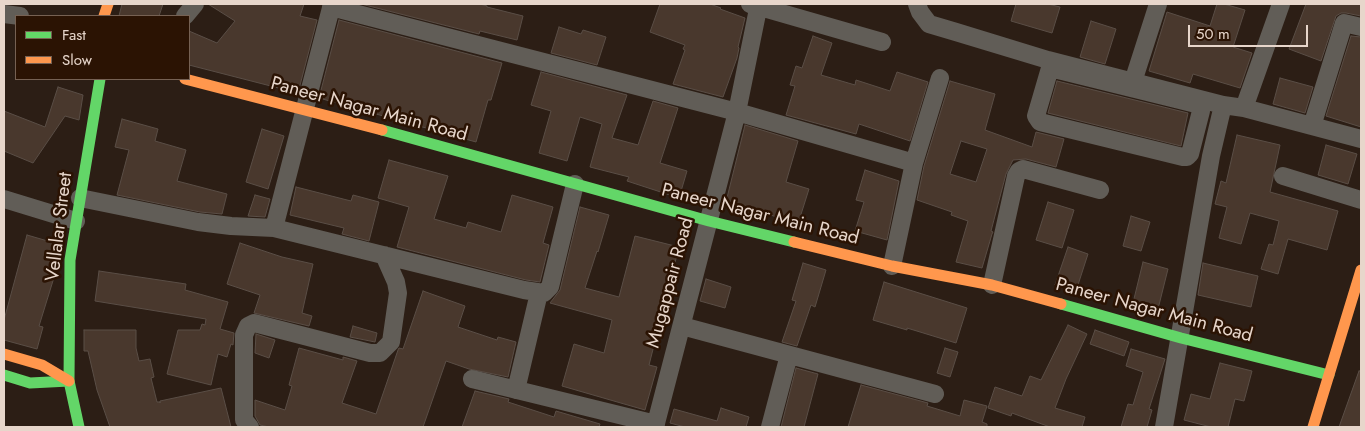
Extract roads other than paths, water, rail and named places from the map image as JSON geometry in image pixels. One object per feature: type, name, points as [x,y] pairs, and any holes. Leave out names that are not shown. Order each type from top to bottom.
[{"type":"street","points":[[186,15],[195,4]]},
{"type":"street","points":[[917,4],[920,12],[929,24],[1048,60],[1132,85],[1196,104],[1200,107],[1201,111],[1190,154],[1187,157],[1040,122],[1036,116],[1050,68],[1132,85],[1223,105],[1244,108],[1361,139]]},
{"type":"street","points":[[1132,85],[1158,4]]},
{"type":"street","points":[[1244,108],[1281,4]]},
{"type":"street","points":[[274,228],[332,5],[737,112],[914,163]]},
{"type":"street","points":[[756,5],[882,42]]},
{"type":"street","name":"Mugappair Road","points":[[655,426],[737,112],[756,5]]},
{"type":"street","points":[[1312,126],[1344,23],[1361,27]]},
{"type":"street","points":[[892,266],[914,163],[940,78]]},
{"type":"street","name":"Vellalar Street","points":[[79,427],[69,381],[70,260],[100,80]]},
{"type":"street","name":"Paneer Nagar Main Road","points":[[189,80],[304,109],[709,221],[892,266],[992,285],[1181,338],[1329,375]]},
{"type":"street","points":[[1164,427],[1214,142],[1223,105]]},
{"type":"street","points":[[1194,136],[1214,142]]},
{"type":"street","points":[[992,285],[1016,176],[1019,172],[1023,169],[1100,190]]},
{"type":"street","points":[[1283,176],[1361,200]]},
{"type":"street","points":[[80,198],[198,222],[274,228],[544,293],[550,287],[576,184]]},
{"type":"street","points":[[4,199],[76,221]]},
{"type":"street","points":[[250,427],[244,420],[244,335],[248,326],[254,323],[380,353],[391,342],[398,293],[396,282],[384,255]]},
{"type":"street","points":[[1313,427],[1329,375],[1356,309],[1361,270]]},
{"type":"street","points":[[516,390],[539,293]]},
{"type":"street","points":[[682,326],[935,394]]},
{"type":"street","points":[[4,354],[42,365],[69,381]]},
{"type":"street","points":[[770,427],[789,355]]},
{"type":"street","points":[[4,375],[30,383],[69,381]]},
{"type":"street","points":[[472,379],[655,426]]}]
